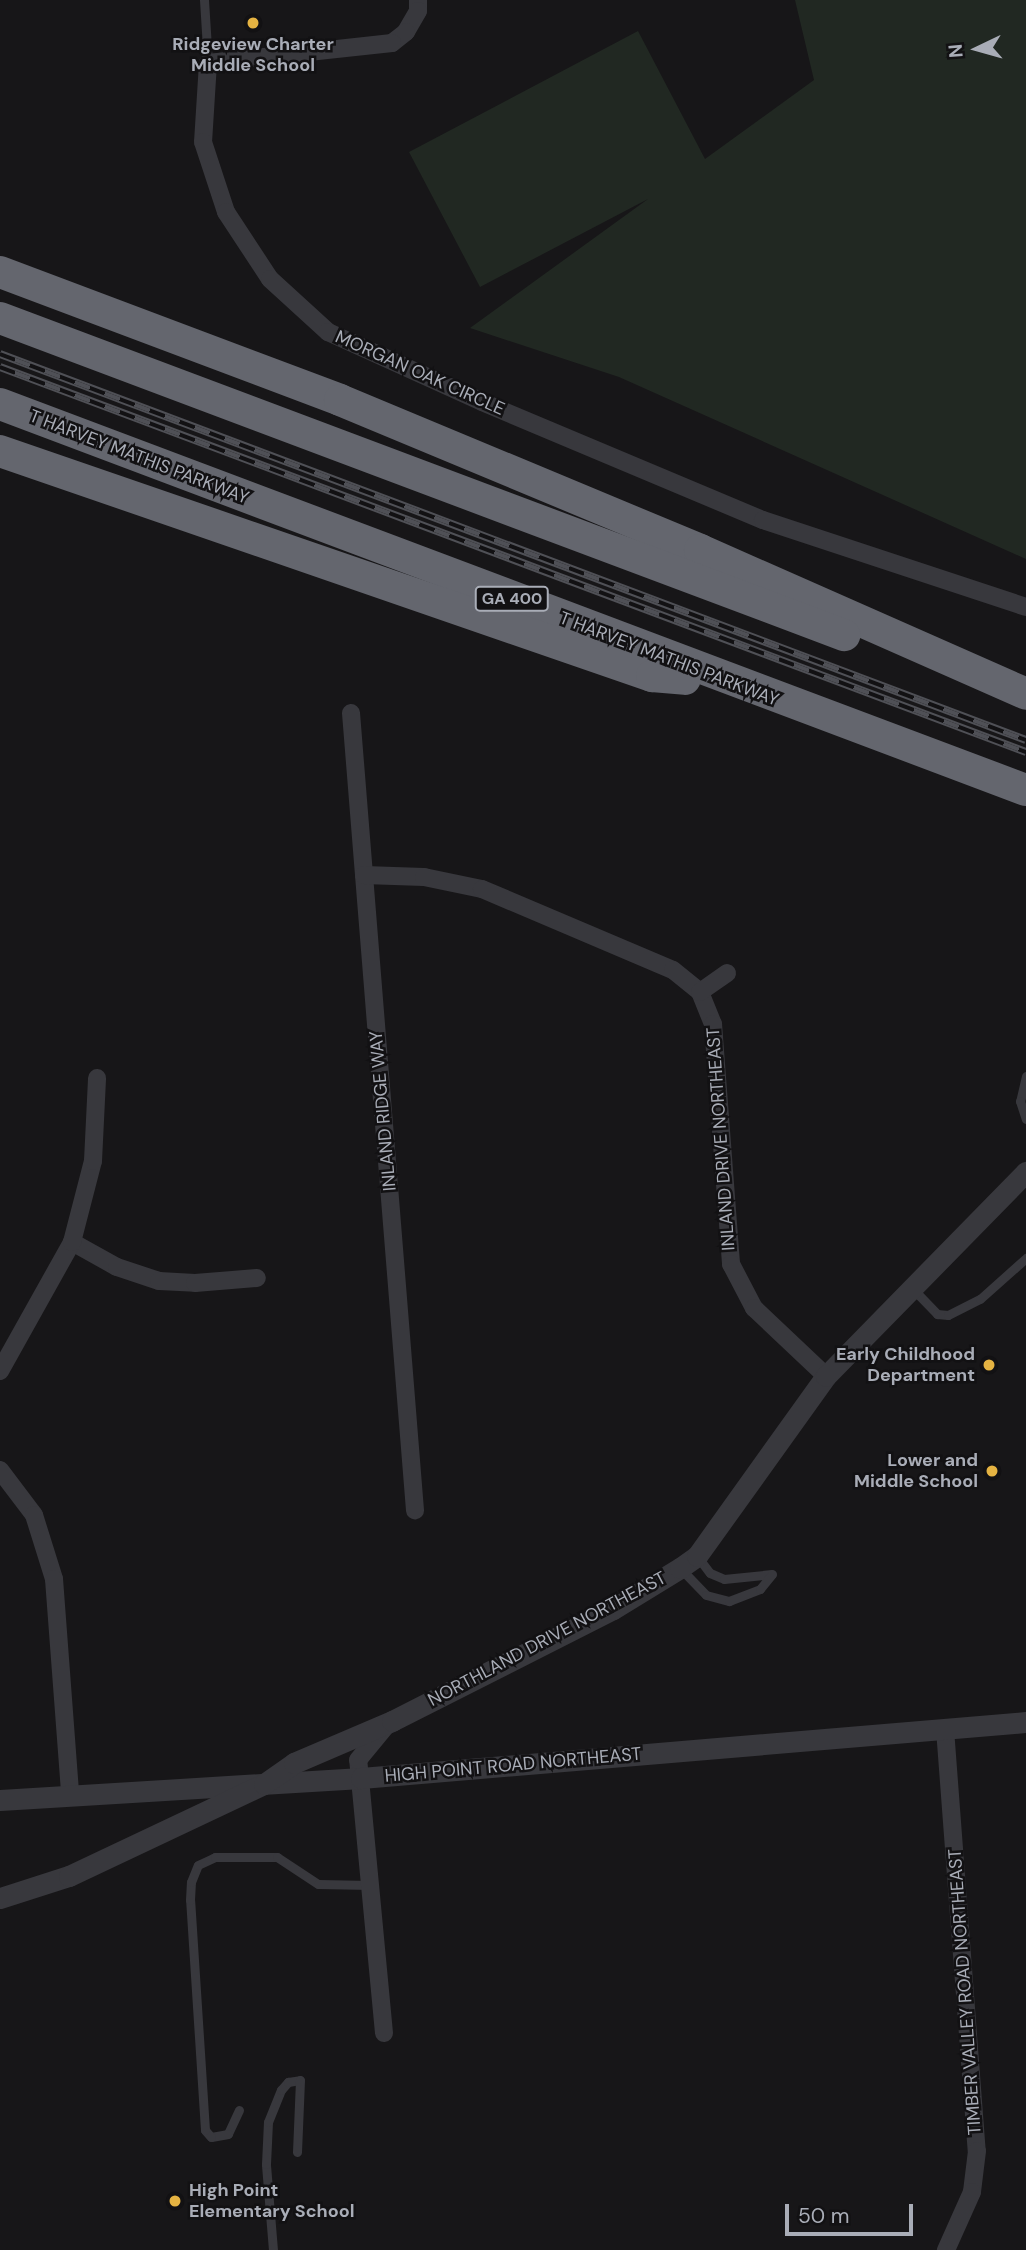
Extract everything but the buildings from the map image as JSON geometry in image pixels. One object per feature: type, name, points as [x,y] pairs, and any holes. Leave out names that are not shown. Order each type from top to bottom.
[{"type":"highway","points":[[0,272],[352,406],[699,550],[1026,694]]},
{"type":"highway","points":[[0,318],[1026,703]]},
{"type":"highway","name":"T HARVEY MATHIS PARKWAY","points":[[0,404],[730,682],[1026,790]]},
{"type":"highway","points":[[0,451],[212,528],[652,676],[730,682]]},
{"type":"street","points":[[208,63],[392,43],[405,32],[418,11],[418,0]]},
{"type":"street","name":"MORGAN OAK CIRCLE","points":[[208,63],[203,142],[226,212],[270,279],[328,332],[763,520],[1026,607]]},
{"type":"street","name":"INLAND RIDGE WAY","points":[[351,713],[415,1510]]},
{"type":"street","name":"INLAND DRIVE NORTHEAST","points":[[365,875],[424,877],[482,889],[673,970],[700,992],[713,1024],[731,1264],[754,1308],[826,1376]]},
{"type":"street","points":[[700,992],[727,973]]},
{"type":"street","points":[[0,1371],[72,1242],[93,1159],[97,1078]]},
{"type":"street","name":"NORTHLAND DRIVE NORTHEAST","points":[[0,1898],[69,1876],[264,1784],[294,1763],[392,1721],[612,1609],[688,1562],[826,1376],[1026,1172]]},
{"type":"street","points":[[72,1242],[117,1267],[159,1281],[195,1283],[257,1278]]},
{"type":"street","points":[[0,1470],[34,1515],[52,1569],[71,1794]]},
{"type":"street","name":"NORTHLAND DRIVE NORTHEAST","points":[[361,1778],[358,1760],[392,1721]]},
{"type":"street","name":"HIGH POINT ROAD NORTHEAST","points":[[0,1800],[361,1778],[1026,1722]]},
{"type":"street","name":"TIMBER VALLEY ROAD NORTHEAST","points":[[945,1729],[977,2151],[972,2192],[946,2250]]},
{"type":"street","points":[[361,1778],[384,2033]]},
{"type":"lane","points":[[204,0],[208,63]]},
{"type":"lane","points":[[1026,1076],[1020,1101],[1026,1119]]},
{"type":"lane","points":[[913,1289],[937,1314],[948,1315],[980,1298],[1026,1258]]},
{"type":"lane","points":[[688,1562],[724,1579],[772,1574],[760,1589],[729,1601],[706,1595],[688,1562]]},
{"type":"lane","points":[[239,2110],[228,2134],[211,2137],[205,2130],[191,1882],[198,1865],[227,1857],[277,1857],[318,1884],[370,1885]]},
{"type":"lane","points":[[273,2250],[266,2164],[268,2122],[281,2090],[288,2082],[300,2080],[298,2152]]},
{"type":"shaded area","points":[[795,0],[1026,0],[1026,559],[619,377],[470,328],[648,199],[480,287],[409,152],[638,31],[705,159],[814,80]]},
{"type":"railway","points":[[0,354],[1026,740]]},
{"type":"railway","points":[[0,367],[1026,752]]},
{"type":"place","name":"Ridgeview Charter Middle School","points":[[253,23]]},
{"type":"place","name":"Early Childhood Department","points":[[989,1365]]},
{"type":"place","name":"Lower and Middle School","points":[[992,1471]]},
{"type":"place","name":"High Point Elementary School","points":[[175,2201]]}]
